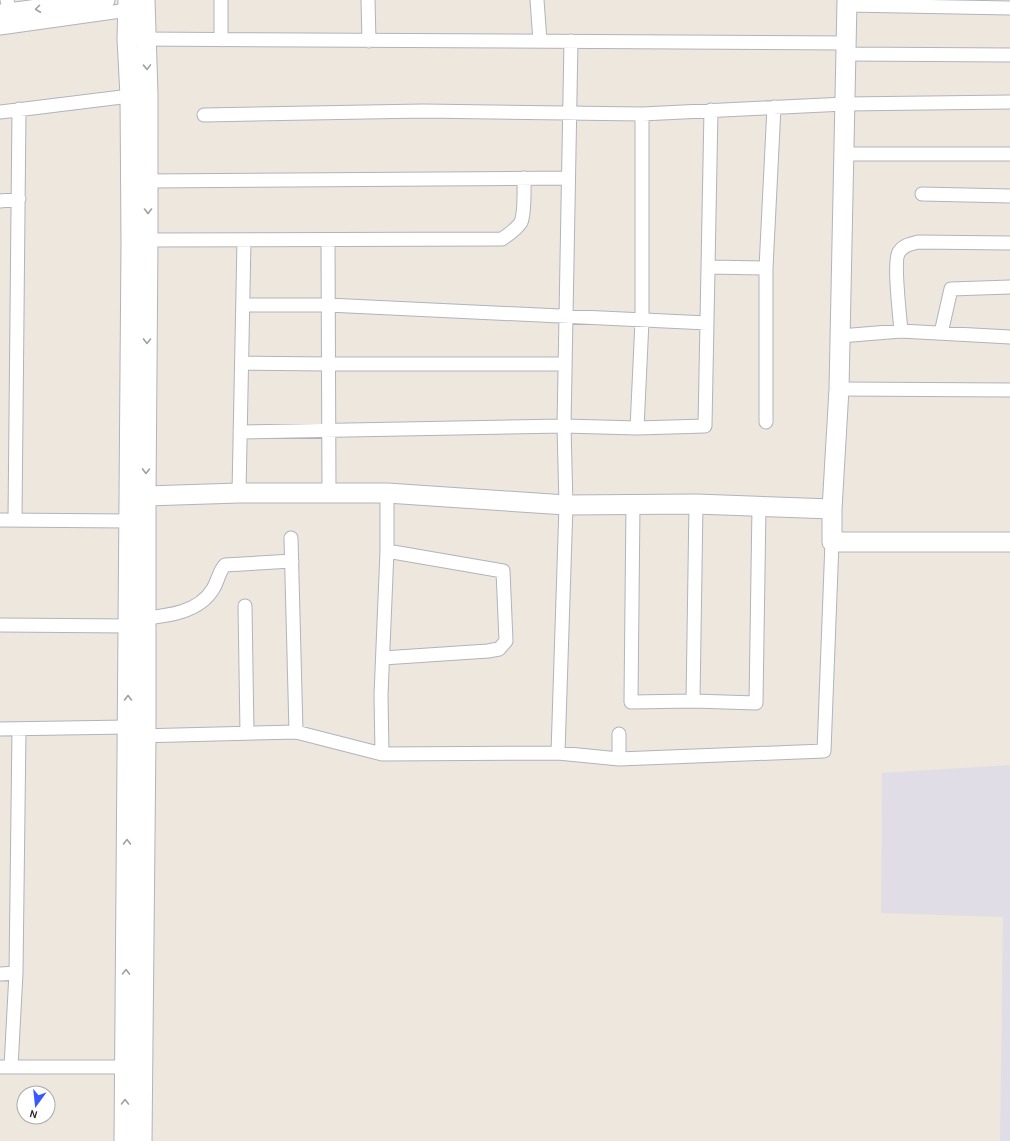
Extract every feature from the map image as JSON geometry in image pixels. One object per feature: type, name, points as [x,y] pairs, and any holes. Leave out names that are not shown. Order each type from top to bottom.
[{"type":"street","points":[[5,8],[105,0]]},
{"type":"street","points":[[142,1141],[134,733],[135,621],[128,521],[131,249],[130,96],[136,39],[145,0]]},
{"type":"street","points":[[221,0],[221,40]]},
{"type":"street","points":[[368,0],[370,41]]},
{"type":"street","points":[[537,0],[540,41]]},
{"type":"street","points":[[0,729],[134,733],[296,732],[382,754],[558,753],[619,759],[824,751],[832,508],[840,389],[847,3],[924,3],[1010,8]]},
{"type":"street","points":[[5,8],[128,5],[148,94],[146,496],[135,621]]},
{"type":"street","points":[[136,39],[571,41],[846,48],[1010,55]]},
{"type":"street","points":[[558,753],[566,505],[564,426],[571,41]]},
{"type":"street","points":[[0,112],[130,96]]},
{"type":"street","points":[[204,115],[423,111],[642,114],[845,104],[1010,102]]},
{"type":"street","points":[[766,422],[766,268],[774,107]]},
{"type":"street","points":[[15,520],[19,109]]},
{"type":"street","points":[[240,432],[328,429],[564,426],[637,428],[705,426],[711,110]]},
{"type":"street","points":[[637,428],[642,321],[642,114]]},
{"type":"street","points":[[844,154],[1010,154]]},
{"type":"street","points":[[148,240],[502,239],[513,231],[521,222],[524,198],[524,178]]},
{"type":"street","points":[[148,181],[568,178]]},
{"type":"street","points":[[922,194],[1010,196]]},
{"type":"street","points":[[0,201],[19,199]]},
{"type":"street","points":[[239,493],[244,305],[244,240]]},
{"type":"street","points":[[328,240],[329,493]]},
{"type":"street","points":[[901,331],[896,266],[898,252],[906,245],[918,242],[1010,243]]},
{"type":"street","points":[[708,267],[766,268]]},
{"type":"street","points":[[941,333],[951,289],[1010,287]]},
{"type":"street","points":[[244,305],[328,305],[707,323]]},
{"type":"street","points":[[840,336],[901,331],[1010,337]]},
{"type":"street","points":[[242,362],[328,364],[566,364]]},
{"type":"street","points":[[840,389],[1010,390]]},
{"type":"street","points":[[146,496],[239,493],[387,493],[566,505],[696,504],[832,508]]},
{"type":"street","points":[[382,754],[381,696],[387,551],[387,493]]},
{"type":"street","points":[[633,504],[631,702],[693,701],[756,703],[759,506]]},
{"type":"street","points":[[693,701],[696,504]]},
{"type":"street","points":[[0,520],[128,521]]},
{"type":"street","points":[[291,538],[296,732]]},
{"type":"street","points":[[832,542],[1010,542]]},
{"type":"street","points":[[383,658],[488,651],[498,649],[506,641],[504,572],[387,551]]},
{"type":"street","points":[[0,625],[135,621],[183,612],[191,609],[204,600],[214,588],[223,567],[226,564],[292,560]]},
{"type":"street","points":[[245,606],[247,733]]},
{"type":"street","points":[[19,729],[16,973],[6,1067],[125,1068]]},
{"type":"street","points":[[619,759],[620,734]]},
{"type":"street","points":[[124,1141],[125,1068],[136,802]]},
{"type":"street","points":[[0,974],[16,973]]},
{"type":"shaded area","points":[[1010,765],[1010,1141],[1000,1141],[1003,917],[881,913],[882,773]]}]
